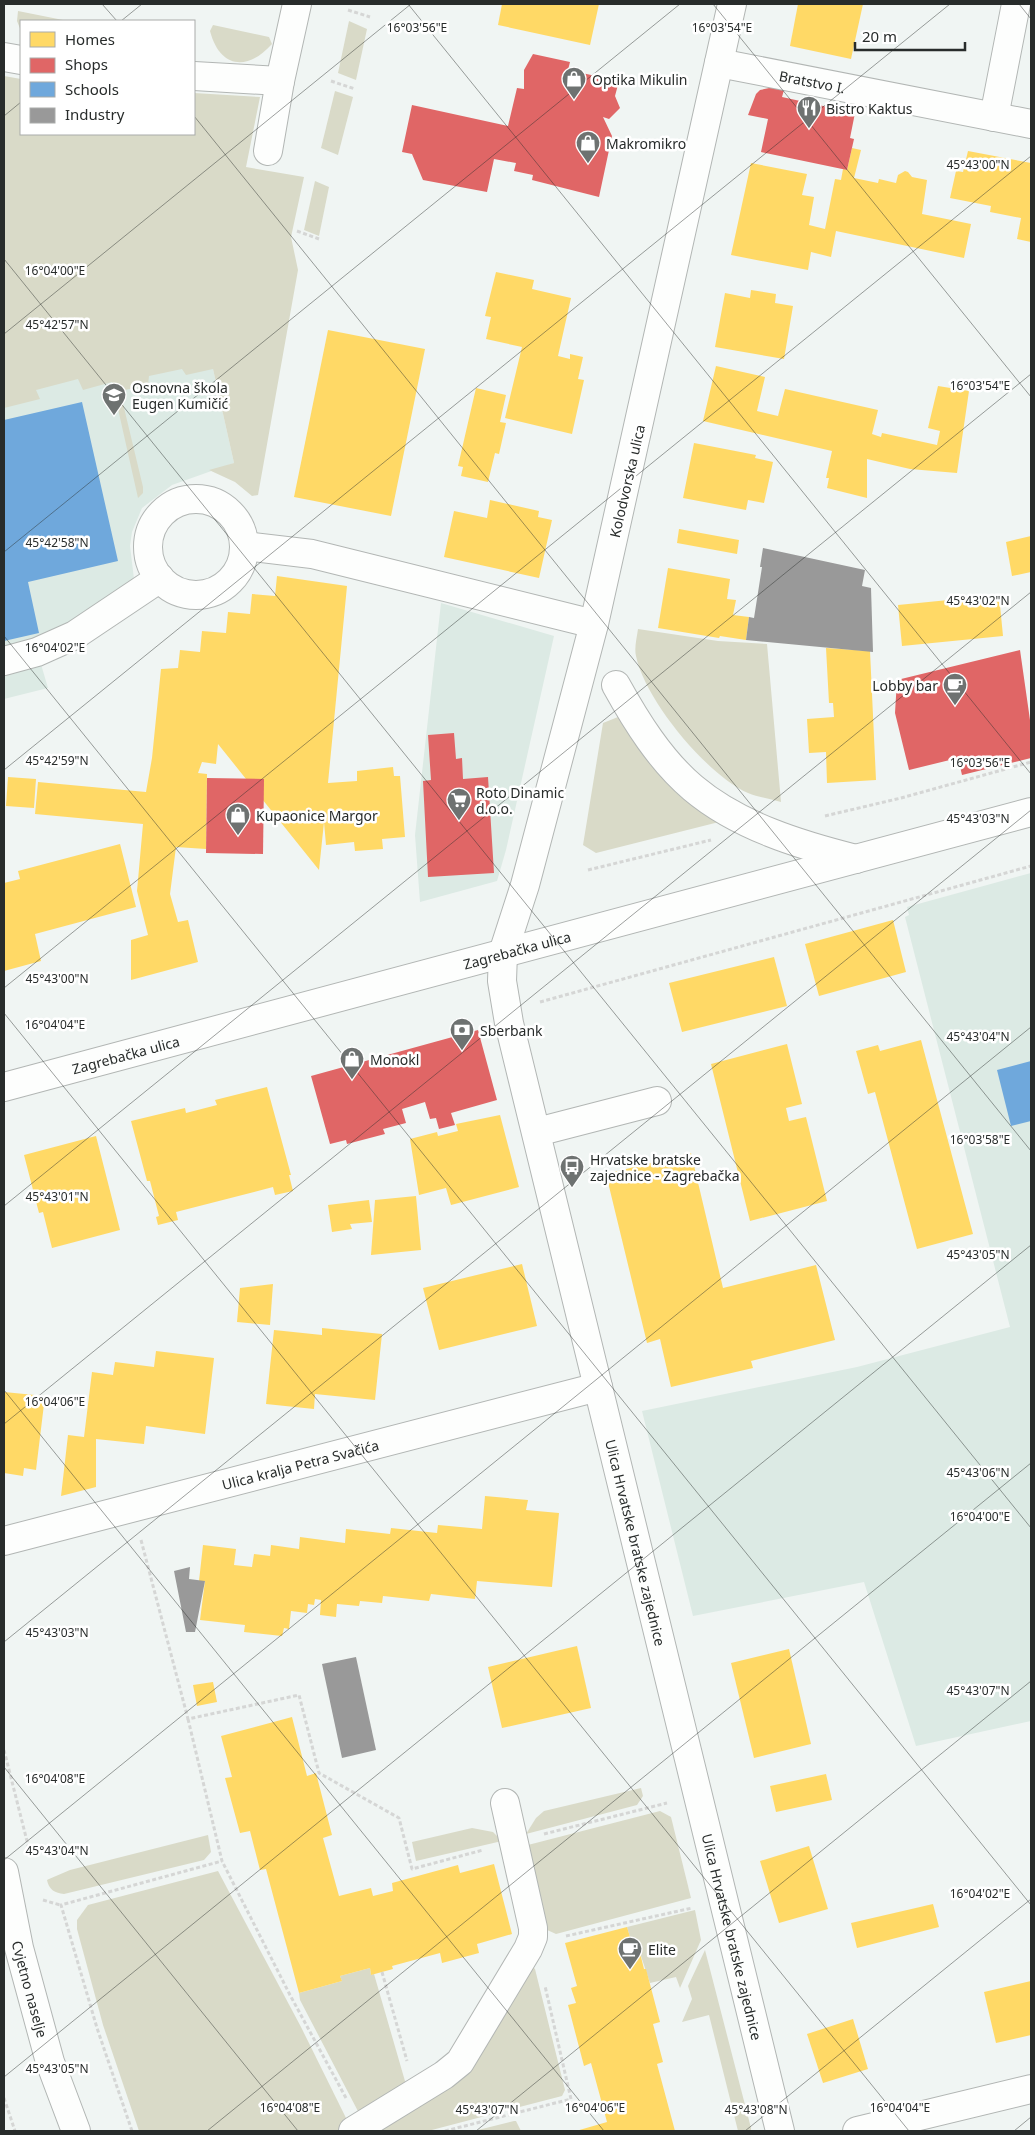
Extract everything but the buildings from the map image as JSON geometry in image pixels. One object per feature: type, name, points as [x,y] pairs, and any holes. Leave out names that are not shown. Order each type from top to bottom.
[{"type":"street","points":[[268,151],[280,81],[297,4]]},
{"type":"street","name":"Kolodvorska ulica","points":[[503,953],[528,876],[594,624],[732,4]]},
{"type":"street","points":[[994,116],[1016,4]]},
{"type":"street","points":[[4,57],[20,60]]},
{"type":"street","name":"Bratstvo I.","points":[[719,63],[1031,124]]},
{"type":"street","points":[[195,76],[280,81]]},
{"type":"street","points":[[201,498],[217,503],[231,512],[240,526],[244,558],[237,573],[227,585],[213,592],[198,595],[182,593],[168,586],[160,578],[150,562],[148,546],[150,531],[158,517],[170,506],[185,500],[201,498]]},
{"type":"street","points":[[244,546],[312,554],[594,624]]},
{"type":"street","points":[[4,661],[37,652],[75,635],[160,578]]},
{"type":"street","points":[[616,685],[634,717],[664,758],[693,788],[730,812],[794,843],[856,859]]},
{"type":"street","name":"Zagrebačka ulica","points":[[4,1087],[1031,812]]},
{"type":"street","name":"Ulica Hrvatske bratske zajednice","points":[[503,953],[502,981],[506,1009],[780,2131]]},
{"type":"street","points":[[537,1132],[657,1101]]},
{"type":"street","name":"Ulica kralja Petra Svačića","points":[[4,1541],[598,1387]]},
{"type":"street","points":[[357,2129],[444,2075],[460,2062],[533,1937],[533,1928],[504,1803]]},
{"type":"street","name":"Cvjetno naselje","points":[[4,1872],[19,1948],[50,2062],[76,2131]]},
{"type":"street","points":[[857,2131],[1031,2089]]},
{"type":"path","points":[[348,10],[370,18]]},
{"type":"path","points":[[331,81],[355,89]]},
{"type":"path","points":[[297,232],[319,239]]},
{"type":"path","points":[[539,1002],[1031,866]]},
{"type":"path","points":[[139,1530],[188,1719],[222,1861],[357,2129]]},
{"type":"path","points":[[188,1719],[300,1695],[319,1773],[399,1818],[412,1869],[669,1802],[667,1793]]},
{"type":"path","points":[[4,1750],[30,1852]]},
{"type":"path","points":[[132,2131],[96,2028],[60,1905],[222,1861]]},
{"type":"path","points":[[43,1891],[45,1899]]},
{"type":"path","points":[[556,1938],[701,1906]]},
{"type":"path","points":[[382,1972],[416,2092]]},
{"type":"path","points":[[445,2131],[571,2099],[544,1983]]},
{"type":"path","points":[[4,2098],[15,2131]]},
{"type":"shaded area","name":"Osnovna škola Eugen Kumičić","points":[[4,81],[20,135],[194,135],[213,369],[234,463],[172,485],[142,508],[132,532],[130,546],[134,579],[130,585],[35,644],[48,688],[4,699]]},
{"type":"shaded area","points":[[441,603],[554,636],[506,850],[497,881],[420,902],[415,835]]},
{"type":"shaded area","points":[[1031,873],[1031,1721],[916,1746],[864,1582],[693,1616],[642,1411],[857,1367],[1010,1327],[905,917],[909,915],[907,907]]},
{"type":"green space","points":[[18,11],[63,20],[20,20],[20,28],[17,21]]},
{"type":"green space","points":[[349,21],[367,29],[356,80],[338,73]]},
{"type":"green space","points":[[213,25],[269,37],[272,44],[254,59],[236,62],[228,59],[221,53],[215,44],[210,31]]},
{"type":"green space","points":[[4,76],[20,79],[20,135],[195,135],[195,93],[260,97],[246,167],[304,177],[291,237],[298,270],[258,495],[252,496],[235,482],[209,470],[234,463],[213,369],[186,375],[182,369],[149,376],[148,385],[120,391],[143,487],[143,493],[138,498],[112,382],[83,390],[78,379],[36,390],[40,399],[4,408]]},
{"type":"green space","points":[[335,91],[353,97],[338,155],[321,148]]},
{"type":"green space","points":[[315,181],[329,187],[319,236],[304,230]]},
{"type":"green space","points":[[638,629],[718,641],[767,644],[781,802],[748,793],[732,784],[714,770],[680,734],[665,714],[642,674],[635,653]]},
{"type":"green space","points":[[618,717],[651,764],[682,798],[719,822],[596,853],[583,845],[603,723]]},
{"type":"green space","points":[[641,1788],[643,1796],[637,1805],[526,1834],[536,1818],[544,1811]]},
{"type":"green space","points":[[660,1811],[671,1817],[691,1898],[556,1934],[545,1929],[524,1846]]},
{"type":"green space","points":[[472,1828],[493,1832],[502,1841],[416,1861],[412,1842]]},
{"type":"green space","points":[[208,1835],[211,1852],[204,1860],[64,1894],[53,1890],[47,1880],[70,1870]]},
{"type":"green space","points":[[218,1871],[301,2027],[349,2124],[337,2131],[139,2131],[103,2025],[77,1929],[77,1920],[88,1905]]},
{"type":"green space","points":[[695,1910],[701,1940],[680,1988],[676,1977],[650,1983],[640,1953],[635,1954],[627,1927]]},
{"type":"green space","points":[[705,1950],[751,2131],[738,2131],[709,2015],[682,2022],[692,1999],[688,1986]]},
{"type":"green space","points":[[532,1966],[535,1969],[565,2090],[562,2096],[428,2131],[370,2131],[457,2074]]},
{"type":"green space","points":[[370,1968],[371,1975],[374,1974],[407,2088],[361,2117],[300,2000],[299,1993],[342,1981],[340,1976]]},
{"type":"green space","points":[[514,2121],[516,2121],[521,2131],[474,2131]]},
{"type":"place","name":"Optika Mikulin","points":[[574,100]]},
{"type":"place","name":"Bistro Kaktus","points":[[809,129]]},
{"type":"place","name":"Makromikro","points":[[588,164]]},
{"type":"place","name":"Osnovna škola Eugen Kumičić","points":[[114,416]]},
{"type":"place","name":"Lobby bar","points":[[955,706]]},
{"type":"place","name":"Roto Dinamic d.o.o.","points":[[459,821]]},
{"type":"place","name":"Kupaonice Margor","points":[[238,836]]},
{"type":"place","name":"Sberbank","points":[[462,1051]]},
{"type":"place","name":"Monokl","points":[[352,1080]]},
{"type":"place","name":"Hrvatske bratske zajednice - Zagrebačka","points":[[572,1188]]},
{"type":"place","name":"Elite","points":[[630,1970]]}]
